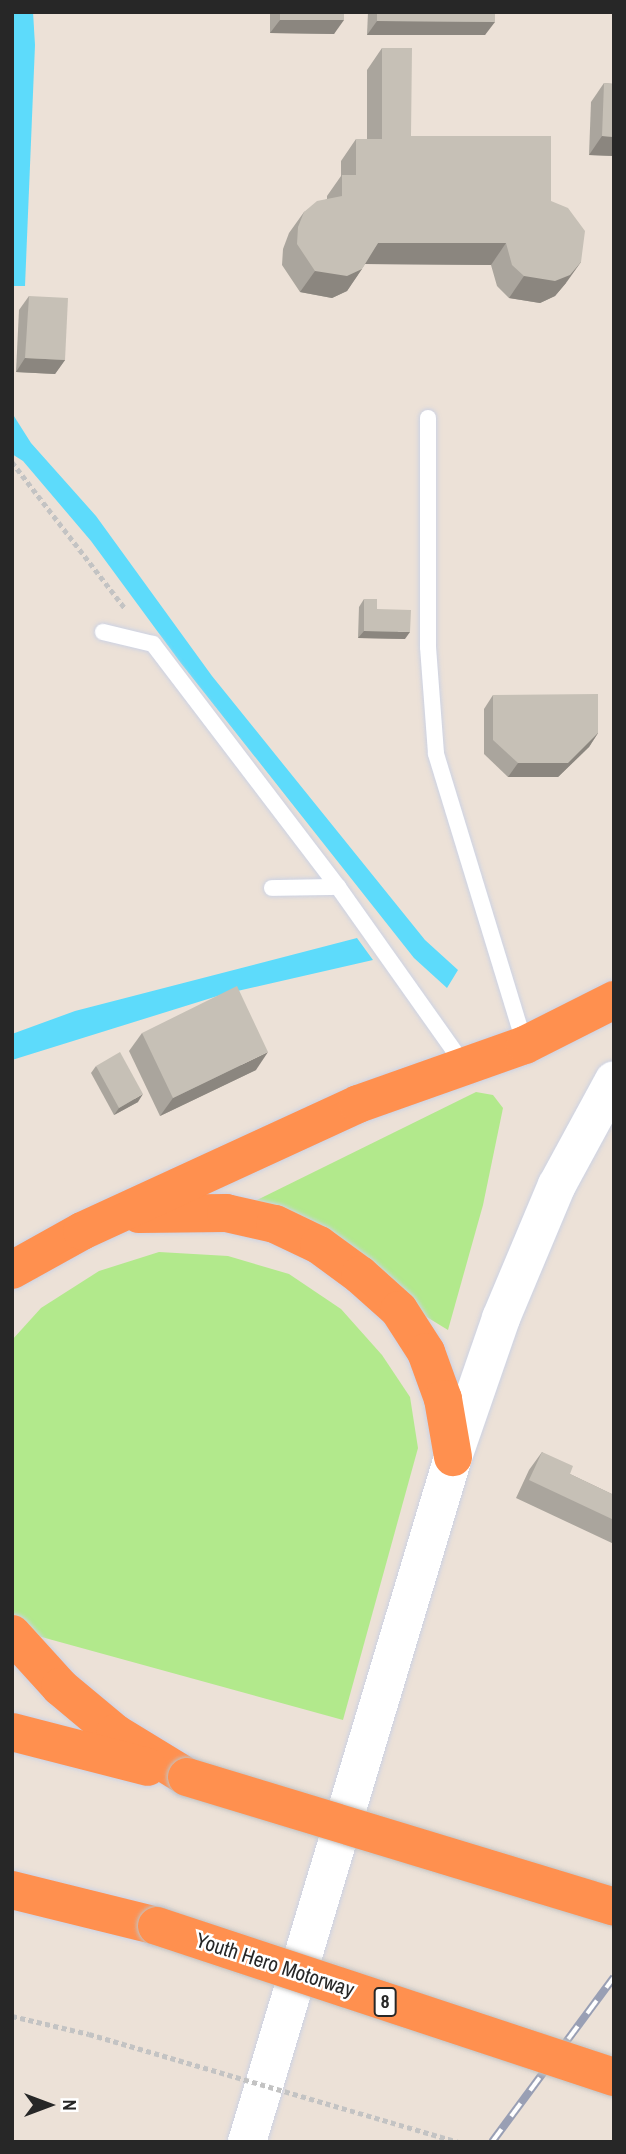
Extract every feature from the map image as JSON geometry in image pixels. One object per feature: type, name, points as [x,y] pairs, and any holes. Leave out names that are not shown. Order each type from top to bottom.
[{"type":"highway","points":[[12,1270],[82,1231],[358,1104],[526,1045],[614,1000]]},
{"type":"highway","points":[[12,1282],[82,1231],[134,1214],[226,1213],[275,1224],[319,1245],[399,1310],[426,1352],[443,1399],[453,1457]]},
{"type":"highway","points":[[12,1634],[61,1687],[115,1733],[187,1777]]},
{"type":"highway","points":[[12,1732],[187,1777],[614,1907]]},
{"type":"highway","name":"Youth Hero Motorway","points":[[12,1890],[157,1926],[614,2077]]},
{"type":"highway","points":[[12,1918],[157,1926]]},
{"type":"main road","points":[[247,2142],[453,1457],[501,1318],[552,1197],[614,1080]]},
{"type":"lane","points":[[428,418],[428,648],[436,754],[526,1045]]},
{"type":"lane","points":[[103,632],[153,644],[338,887],[466,1067]]},
{"type":"lane","points":[[272,888],[338,887]]},
{"type":"path","points":[[12,462],[153,644]]},
{"type":"path","points":[[12,2016],[89,2034],[458,2142]]},
{"type":"green space","points":[[476,1092],[493,1095],[503,1108],[483,1205],[448,1330],[245,1206]]},
{"type":"green space","points":[[159,1252],[228,1256],[289,1274],[341,1309],[382,1355],[410,1397],[418,1448],[343,1720],[27,1633],[12,1617],[12,1340],[41,1308],[99,1271]]},
{"type":"water","points":[[13,12],[33,12],[35,45],[25,286],[12,286]]},
{"type":"water","points":[[12,413],[31,443],[96,516],[212,676],[425,940],[458,970],[447,988],[414,958],[180,662],[91,541],[23,461],[12,454]]},
{"type":"water","points":[[357,938],[373,960],[224,994],[12,1060],[12,1034],[75,1011]]},
{"type":"building","points":[[280,12],[344,12],[344,20],[280,20]]},
{"type":"building","points":[[377,12],[495,12],[495,22],[377,21]]},
{"type":"building","points":[[382,48],[412,48],[411,136],[551,136],[551,201],[568,208],[585,231],[581,262],[570,275],[555,281],[524,276],[512,265],[506,243],[378,243],[362,269],[347,276],[315,271],[297,244],[298,227],[304,212],[317,201],[342,196],[342,175],[356,175],[356,139],[382,139]]},
{"type":"building","points":[[604,83],[614,84],[614,137],[602,136]]},
{"type":"building","points":[[29,296],[68,298],[65,360],[25,358]]},
{"type":"building","points":[[364,599],[377,599],[377,609],[411,610],[410,632],[364,631]]},
{"type":"building","points":[[598,694],[598,733],[568,763],[518,763],[493,740],[493,695]]},
{"type":"building","points":[[237,986],[268,1052],[173,1098],[142,1033]]},
{"type":"building","points":[[120,1052],[143,1094],[119,1108],[96,1066]]},
{"type":"building","points":[[542,1452],[573,1466],[570,1474],[614,1495],[614,1520],[529,1480]]},
{"type":"railway","points":[[492,2142],[614,1977]]}]
